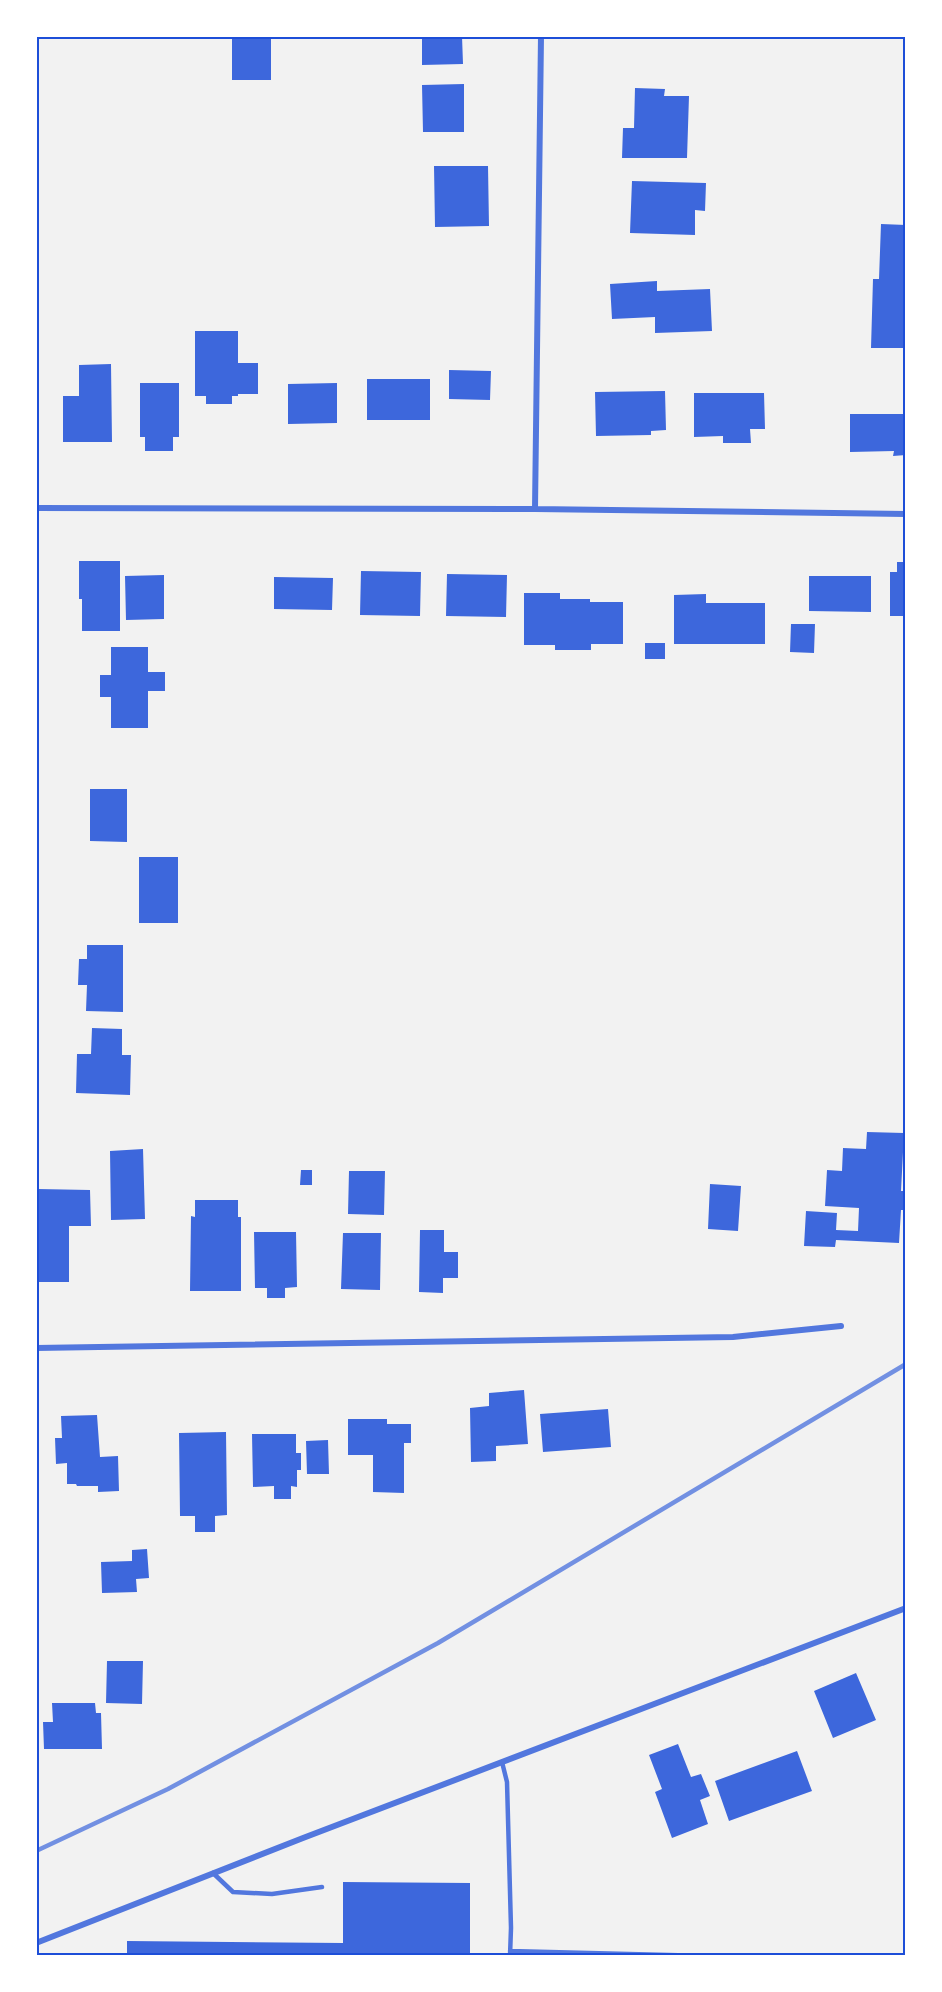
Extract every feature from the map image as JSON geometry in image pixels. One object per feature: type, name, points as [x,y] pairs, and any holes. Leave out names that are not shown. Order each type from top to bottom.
[{"type":"street","points":[[535,509],[541,36]]},
{"type":"street","points":[[36,508],[535,509],[906,514]]},
{"type":"street","points":[[36,1348],[733,1337],[842,1326]]},
{"type":"street","points":[[36,1943],[906,1608]]},
{"type":"lane","points":[[502,1762],[507,1782],[512,1928],[510,1954],[708,1956]]},
{"type":"lane","points":[[213,1873],[233,1892],[272,1893],[322,1887]]},
{"type":"building","points":[[232,36],[271,36],[271,80],[232,80]]},
{"type":"building","points":[[422,36],[462,36],[463,64],[422,65]]},
{"type":"building","points":[[464,84],[464,132],[423,132],[422,85]]},
{"type":"building","points":[[635,88],[665,89],[664,96],[689,96],[687,158],[622,158],[623,128],[634,128]]},
{"type":"building","points":[[434,166],[488,166],[489,226],[435,227]]},
{"type":"building","points":[[632,181],[706,183],[705,211],[695,210],[695,235],[630,233]]},
{"type":"building","points":[[881,224],[906,225],[906,348],[871,348],[873,279],[879,279]]},
{"type":"building","points":[[657,281],[657,291],[710,289],[712,331],[655,333],[655,317],[612,319],[610,284]]},
{"type":"building","points":[[195,331],[238,331],[238,363],[258,363],[258,394],[232,396],[232,404],[206,404],[206,396],[195,396]]},
{"type":"building","points":[[111,364],[112,442],[63,442],[63,396],[79,396],[79,365]]},
{"type":"building","points":[[449,370],[491,371],[490,400],[449,399]]},
{"type":"building","points":[[367,379],[430,379],[430,420],[367,420]]},
{"type":"building","points":[[140,383],[179,383],[179,437],[173,437],[173,451],[145,451],[145,437],[140,437]]},
{"type":"building","points":[[337,383],[337,423],[288,424],[288,384]]},
{"type":"building","points":[[665,391],[666,430],[651,431],[651,435],[596,436],[595,392]]},
{"type":"building","points":[[694,393],[764,393],[765,429],[750,429],[751,443],[723,443],[723,436],[694,437]]},
{"type":"building","points":[[850,414],[906,414],[906,455],[893,456],[894,451],[850,452]]},
{"type":"building","points":[[79,561],[120,561],[120,631],[82,631]]},
{"type":"building","points":[[897,562],[906,562],[906,616],[890,616],[890,572],[897,572]]},
{"type":"building","points":[[361,571],[421,572],[420,616],[360,615]]},
{"type":"building","points":[[447,574],[507,575],[506,617],[446,616]]},
{"type":"building","points":[[164,575],[164,619],[126,620],[125,576]]},
{"type":"building","points":[[809,576],[871,576],[871,612],[809,611]]},
{"type":"building","points":[[274,577],[333,578],[332,610],[274,609]]},
{"type":"building","points":[[524,593],[560,593],[560,599],[623,602],[623,644],[591,644],[591,650],[555,650],[555,645],[524,645]]},
{"type":"building","points":[[706,594],[706,603],[765,603],[765,644],[674,644],[674,595]]},
{"type":"building","points":[[791,624],[815,624],[814,653],[790,652]]},
{"type":"building","points":[[645,643],[665,643],[665,659],[645,659]]},
{"type":"building","points":[[111,647],[148,647],[148,672],[165,672],[165,691],[148,691],[148,728],[111,728],[111,697],[100,697],[100,675],[111,675]]},
{"type":"building","points":[[90,789],[127,789],[127,842],[90,841]]},
{"type":"building","points":[[139,857],[178,857],[178,923],[139,923]]},
{"type":"building","points":[[87,945],[123,945],[123,1012],[86,1011],[87,985],[78,985],[79,959],[87,959]]},
{"type":"building","points":[[92,1028],[122,1029],[122,1055],[131,1055],[130,1095],[76,1093],[77,1054],[91,1054]]},
{"type":"building","points":[[867,1132],[904,1133],[901,1191],[906,1191],[905,1210],[901,1210],[899,1243],[836,1240],[835,1247],[804,1246],[806,1211],[837,1213],[836,1230],[858,1231],[859,1208],[825,1206],[827,1170],[842,1171],[843,1148],[866,1149]]},
{"type":"building","points":[[143,1149],[145,1219],[111,1220],[110,1151]]},
{"type":"building","points":[[301,1170],[312,1170],[312,1185],[300,1185]]},
{"type":"building","points":[[349,1171],[385,1171],[384,1215],[348,1214]]},
{"type":"building","points":[[710,1184],[741,1186],[738,1231],[708,1229]]},
{"type":"building","points":[[38,1189],[90,1190],[91,1226],[69,1226],[69,1282],[38,1282]]},
{"type":"building","points":[[195,1200],[238,1200],[238,1217],[241,1217],[241,1291],[190,1291],[191,1216],[195,1217]]},
{"type":"building","points":[[420,1230],[444,1230],[444,1252],[458,1252],[458,1278],[443,1278],[443,1293],[419,1292]]},
{"type":"building","points":[[254,1232],[296,1232],[297,1287],[285,1288],[285,1298],[267,1298],[267,1288],[255,1288]]},
{"type":"building","points":[[343,1233],[381,1233],[380,1290],[341,1289]]},
{"type":"building","points":[[524,1390],[528,1444],[496,1446],[496,1461],[471,1462],[470,1408],[489,1406],[489,1393]]},
{"type":"building","points":[[608,1409],[611,1447],[543,1452],[540,1414]]},
{"type":"building","points":[[97,1415],[100,1457],[118,1456],[119,1491],[98,1492],[98,1486],[67,1484],[67,1463],[56,1464],[55,1438],[62,1438],[61,1416]]},
{"type":"building","points":[[348,1419],[387,1419],[387,1424],[411,1424],[411,1443],[404,1443],[404,1493],[373,1492],[373,1455],[348,1455]]},
{"type":"building","points":[[226,1432],[227,1515],[215,1516],[215,1532],[195,1532],[195,1516],[180,1516],[179,1433]]},
{"type":"building","points":[[252,1434],[296,1434],[296,1453],[301,1453],[301,1470],[297,1470],[297,1487],[291,1486],[291,1499],[274,1499],[274,1486],[253,1487]]},
{"type":"building","points":[[328,1440],[329,1474],[307,1474],[306,1441]]},
{"type":"building","points":[[147,1549],[149,1578],[136,1579],[137,1592],[102,1593],[101,1562],[132,1561],[132,1550]]},
{"type":"building","points":[[107,1661],[143,1661],[142,1704],[106,1703]]},
{"type":"building","points":[[856,1673],[876,1720],[833,1738],[814,1691]]},
{"type":"building","points":[[52,1703],[95,1703],[96,1713],[101,1713],[102,1749],[44,1749],[43,1722],[53,1722]]},
{"type":"building","points":[[678,1744],[691,1777],[701,1774],[710,1796],[700,1800],[708,1824],[672,1838],[655,1792],[662,1789],[649,1755]]},
{"type":"building","points":[[797,1751],[812,1791],[729,1821],[715,1781]]},
{"type":"building","points":[[343,1882],[470,1883],[470,1956],[127,1956],[127,1941],[343,1943]]},
{"type":"railway","points":[[36,1851],[168,1789],[438,1643],[906,1364]]}]
